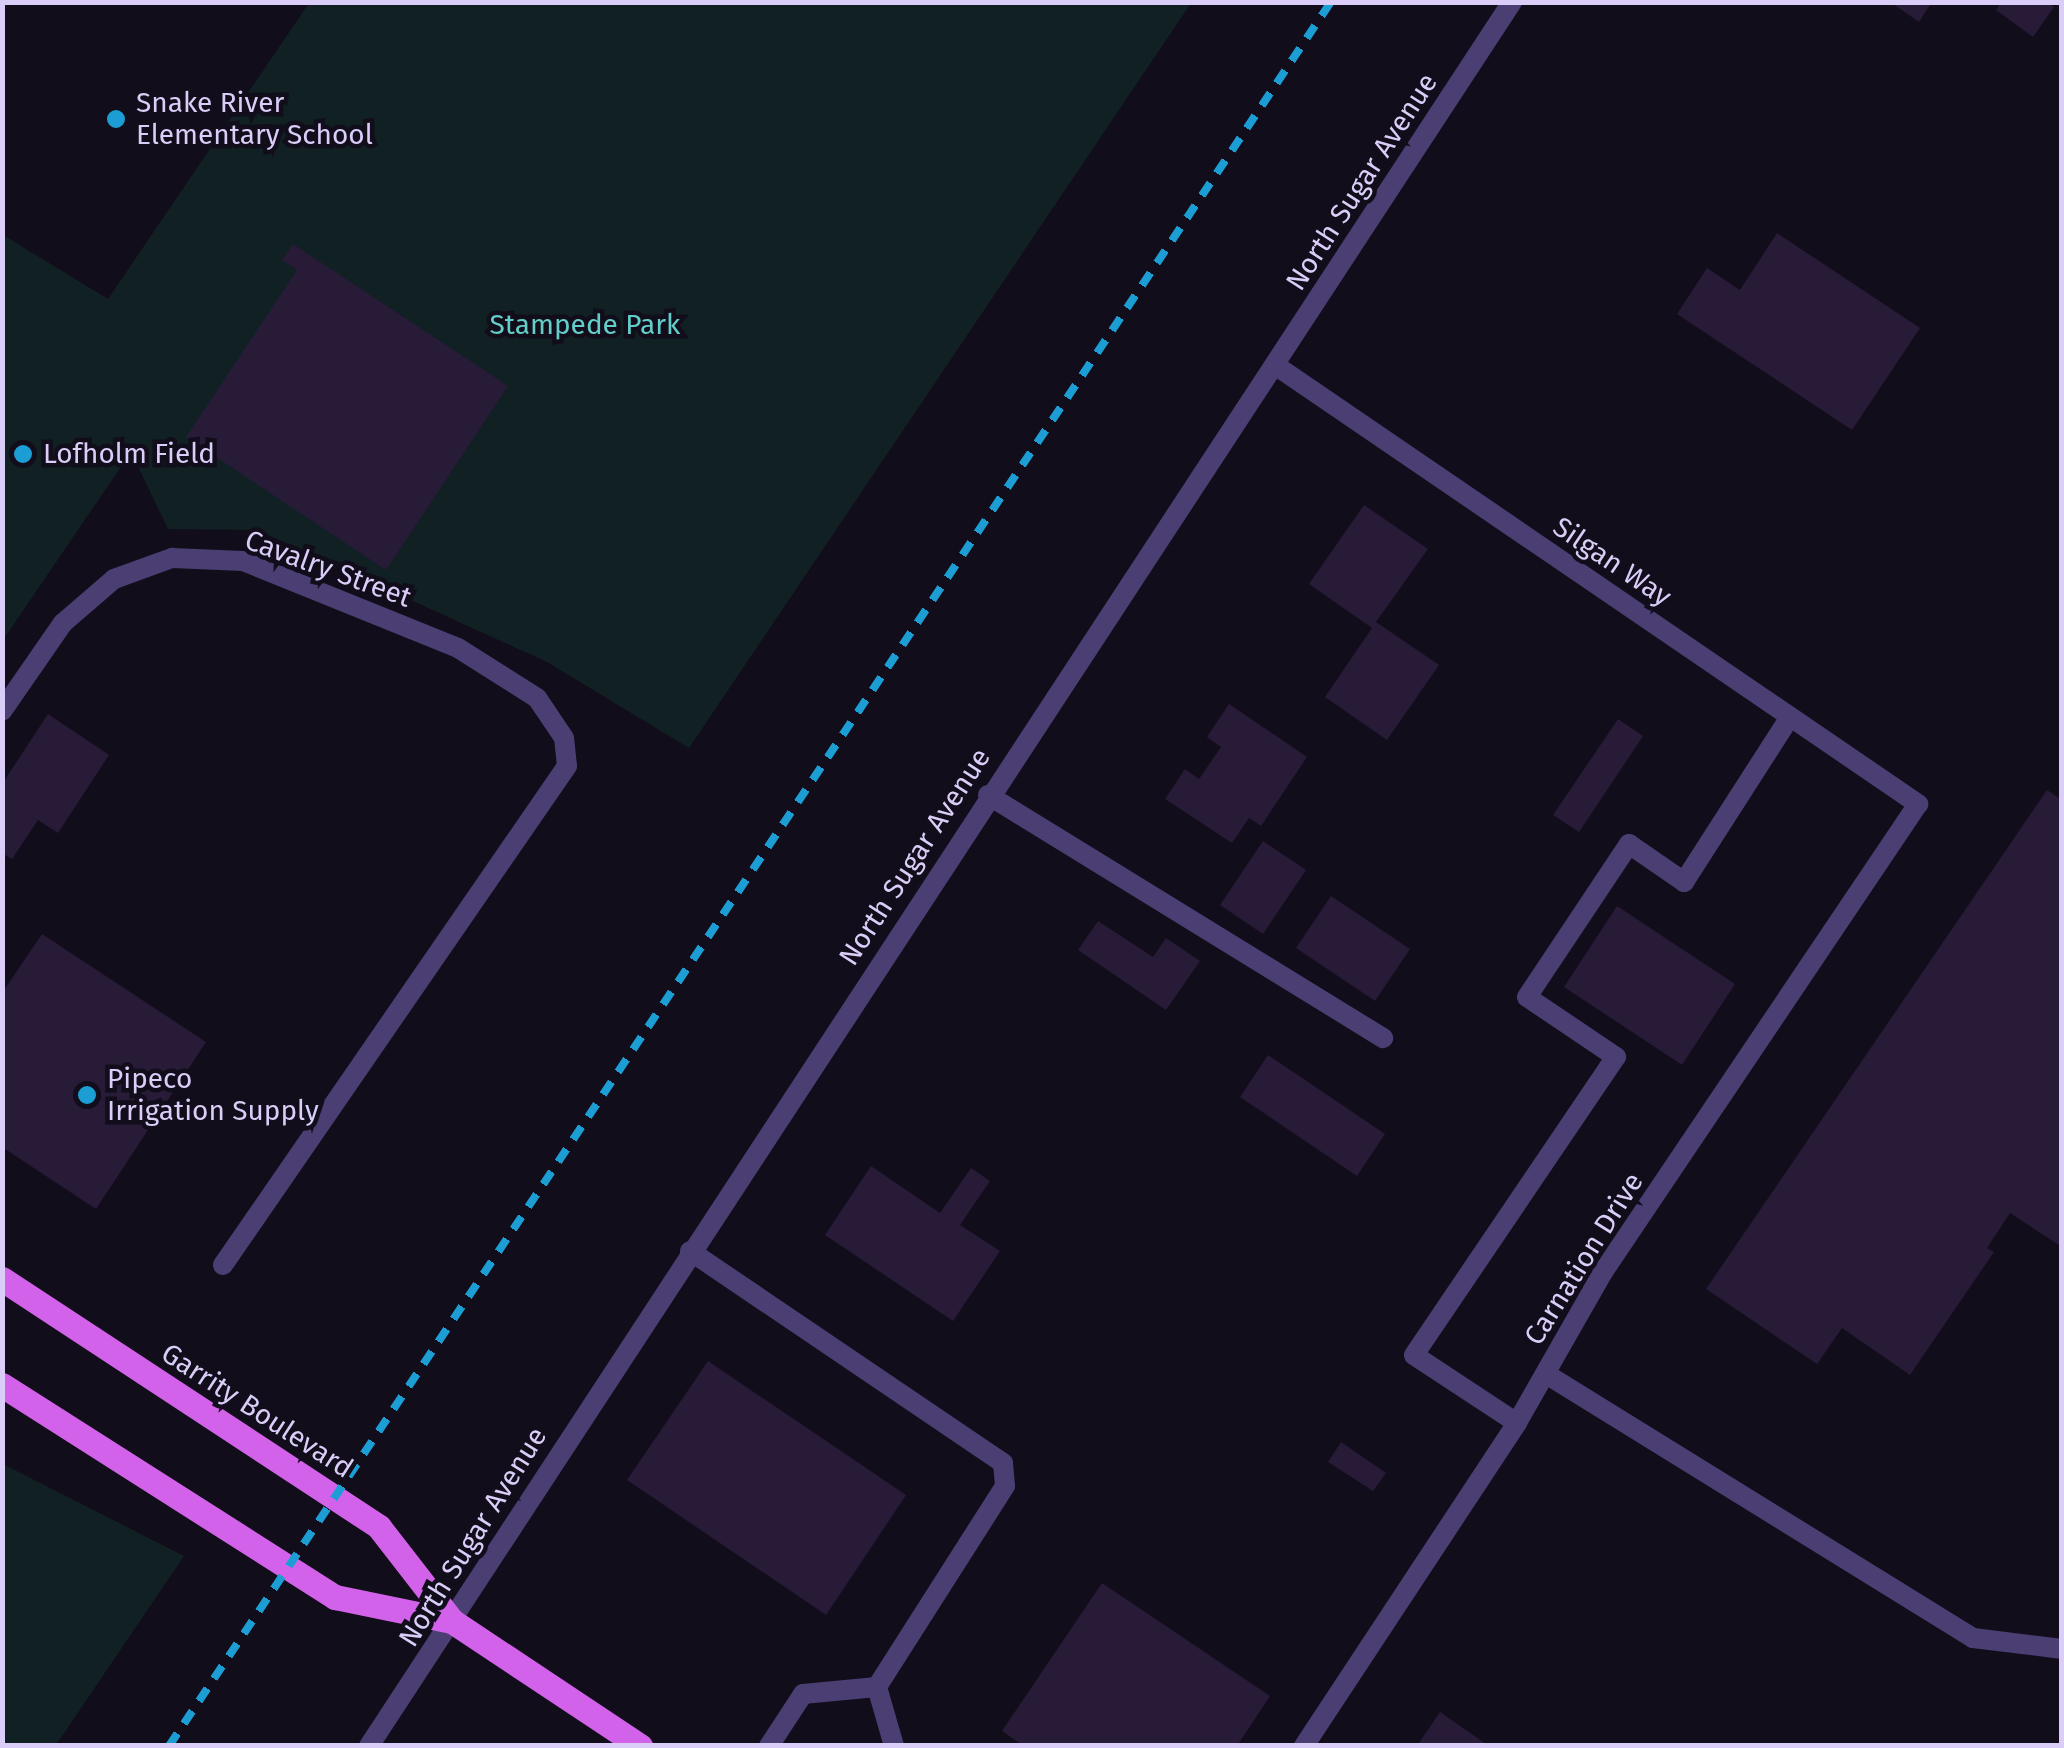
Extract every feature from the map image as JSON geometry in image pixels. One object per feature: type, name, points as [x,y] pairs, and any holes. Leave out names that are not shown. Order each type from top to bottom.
[{"type":"main road","name":"Garrity Boulevard","points":[[2,1279],[379,1527],[452,1622],[640,1746]]},
{"type":"main road","name":"Garrity Boulevard","points":[[2,1384],[335,1596],[452,1622]]},
{"type":"street","name":"North Sugar Avenue","points":[[369,1746],[988,795],[1512,2]]},
{"type":"street","name":"Silgan Way","points":[[1275,365],[1918,804]]},
{"type":"street","name":"Cavalry Street","points":[[2,711],[62,623],[114,579],[172,558],[243,561],[458,648],[537,698],[564,738],[568,766],[224,1265]]},
{"type":"street","points":[[1517,1423],[1414,1355],[1616,1058],[1527,997],[1629,844],[1684,882],[1790,718]]},
{"type":"street","points":[[988,795],[1382,1038]]},
{"type":"street","name":"Carnation Drive","points":[[1304,1746],[1517,1423],[1603,1272],[1918,804]]},
{"type":"street","points":[[690,1251],[1004,1463],[1005,1486],[877,1687],[894,1746]]},
{"type":"street","points":[[1546,1374],[1973,1638],[2062,1650]]},
{"type":"street","points":[[769,1746],[804,1694],[877,1687]]},
{"type":"green space","name":"Stampede Park","points":[[309,3],[1191,3],[689,748],[547,662],[257,530],[168,529],[131,452],[3,640],[3,235],[108,299]]},
{"type":"green space","points":[[3,1464],[184,1556],[56,1745],[3,1745]]},
{"type":"building","points":[[1890,2],[1932,2],[1919,22]]},
{"type":"building","points":[[2001,2],[2047,2],[2054,7],[2033,37],[1996,10]]},
{"type":"building","points":[[1777,233],[1920,328],[1852,430],[1677,314],[1707,268],[1740,290]]},
{"type":"building","points":[[293,244],[508,386],[386,570],[186,437],[297,270],[282,260]]},
{"type":"building","points":[[1364,505],[1428,549],[1376,622],[1439,665],[1387,740],[1325,697],[1372,628],[1309,584]]},
{"type":"building","points":[[1229,704],[1307,757],[1261,826],[1249,818],[1232,843],[1165,799],[1185,769],[1199,779],[1221,747],[1207,737]]},
{"type":"building","points":[[48,714],[109,755],[58,833],[38,820],[12,859],[2,853],[2,784]]},
{"type":"building","points":[[1618,719],[1643,736],[1579,832],[1553,815]]},
{"type":"building","points":[[2047,790],[2062,800],[2062,1247],[2010,1213],[1987,1248],[1994,1252],[1910,1375],[1842,1328],[1817,1364],[1706,1289]]},
{"type":"building","points":[[1263,841],[1306,870],[1263,934],[1220,905]]},
{"type":"building","points":[[1331,896],[1410,949],[1375,1001],[1296,948]]},
{"type":"building","points":[[1617,906],[1735,984],[1682,1065],[1564,987]]},
{"type":"building","points":[[1098,921],[1153,957],[1166,938],[1200,961],[1166,1010],[1078,950]]},
{"type":"building","name":"Pipeco Irrigation Supply","points":[[42,934],[206,1042],[96,1209],[2,1147],[2,993]]},
{"type":"building","points":[[1268,1055],[1385,1134],[1357,1176],[1240,1097]]},
{"type":"building","points":[[871,1166],[940,1213],[971,1168],[990,1181],[960,1225],[1000,1251],[953,1321],[825,1235]]},
{"type":"building","points":[[708,1361],[906,1495],[826,1615],[627,1480]]},
{"type":"building","points":[[1341,1442],[1386,1473],[1373,1491],[1328,1462]]},
{"type":"building","points":[[1102,1583],[1270,1696],[1237,1746],[1024,1746],[1002,1731]]},
{"type":"building","points":[[1440,1712],[1489,1746],[1417,1746]]},
{"type":"railway","points":[[169,1746],[1331,2]]},
{"type":"place","name":"Snake River Elementary School","points":[[116,119]]},
{"type":"place","name":"Lofholm Field","points":[[23,454]]},
{"type":"place","name":"Pipeco Irrigation Supply","points":[[87,1095]]}]
